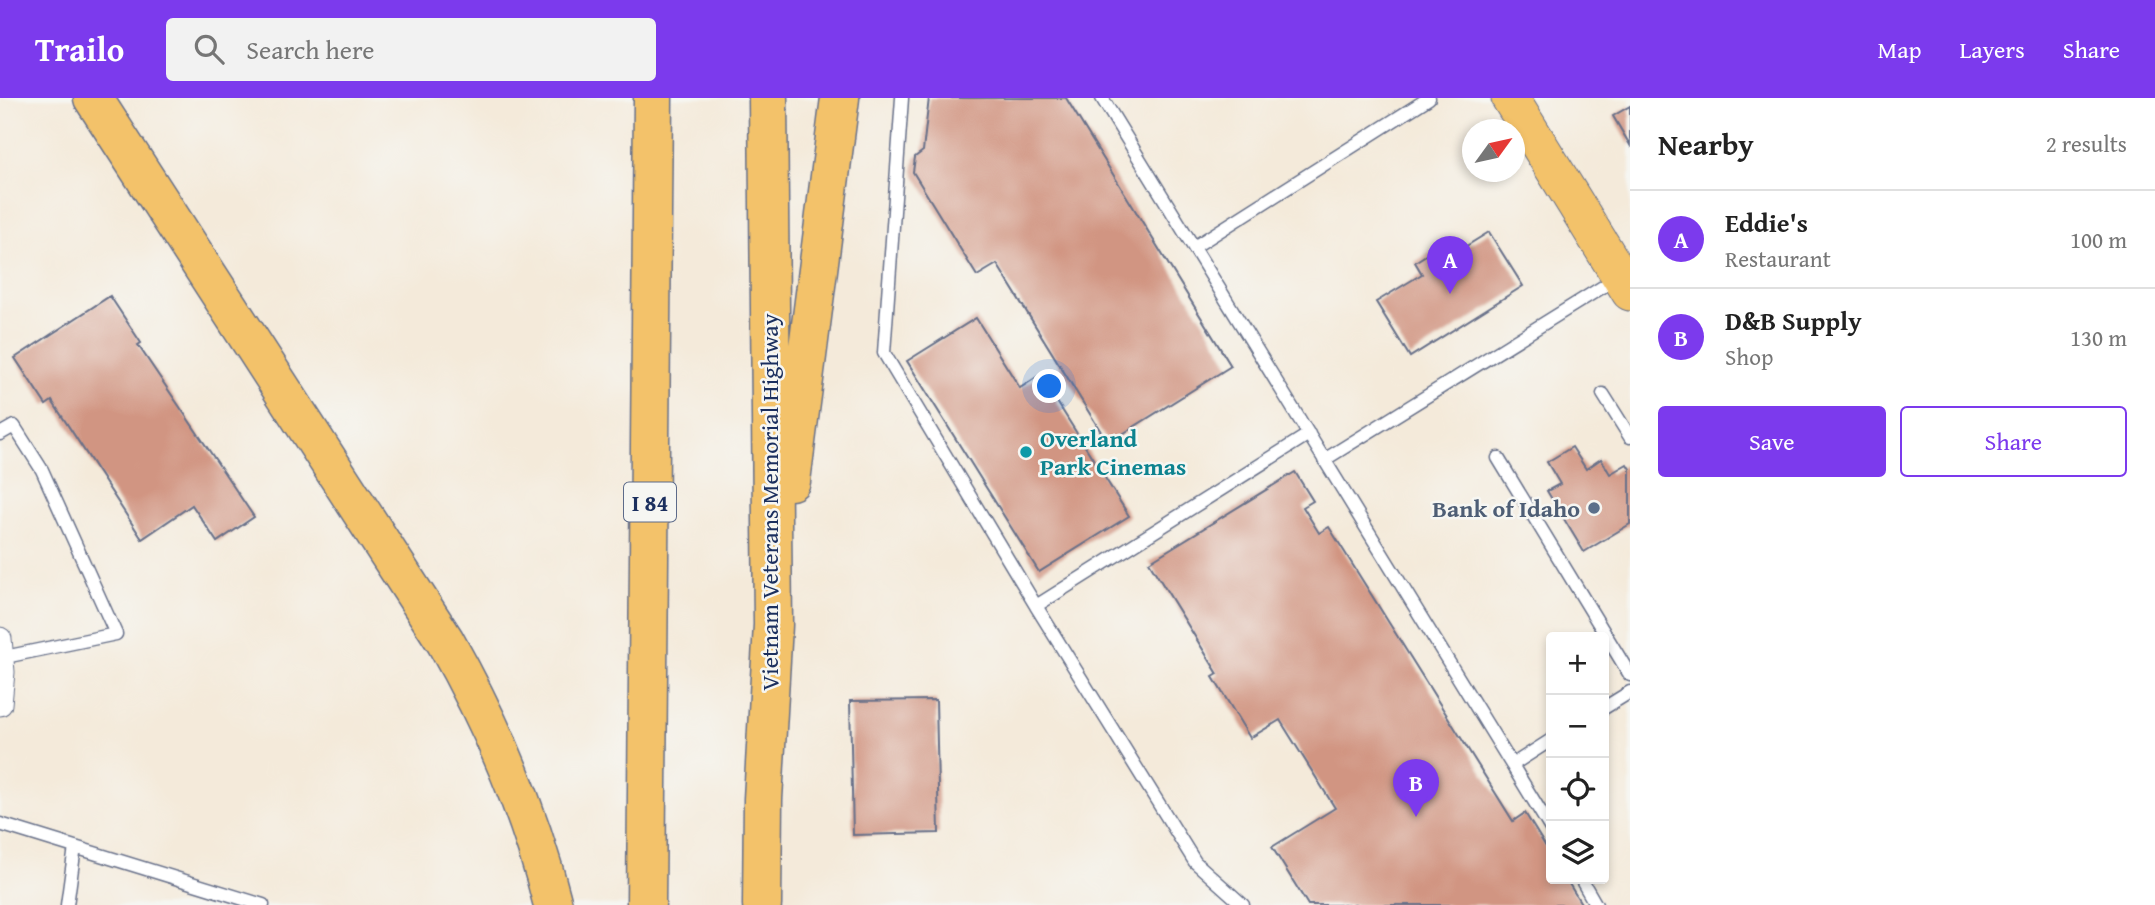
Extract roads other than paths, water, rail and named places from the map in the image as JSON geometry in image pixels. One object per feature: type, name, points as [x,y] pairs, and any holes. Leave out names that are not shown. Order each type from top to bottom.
[{"type":"highway","points":[[93,98],[406,577],[461,669],[513,780],[536,843],[553,905]]},
{"type":"highway","name":"I 84","points":[[646,905],[653,98]]},
{"type":"highway","name":"Vietnam Veterans Memorial Highway","points":[[762,905],[763,799],[773,625],[768,98]]},
{"type":"highway","points":[[773,625],[841,98]]},
{"type":"main road","points":[[1510,98],[1625,284]]},
{"type":"street","points":[[0,704],[1,652]]},
{"type":"lane","points":[[902,98],[884,353],[1195,862],[1243,905]]},
{"type":"lane","points":[[1102,98],[1546,821]]},
{"type":"lane","points":[[1194,247],[1429,98]]},
{"type":"lane","points":[[1324,460],[1625,284]]},
{"type":"lane","points":[[1603,394],[1630,438]]},
{"type":"lane","points":[[0,434],[14,426],[42,470],[117,634],[1,652]]},
{"type":"lane","points":[[1037,606],[1309,435]]},
{"type":"lane","points":[[1498,458],[1630,675]]},
{"type":"lane","points":[[1609,705],[1630,691]]},
{"type":"lane","points":[[1512,765],[1546,743]]},
{"type":"lane","points":[[0,824],[263,905]]},
{"type":"lane","points":[[67,905],[75,847]]},
{"type":"lane","points":[[1584,884],[1596,905]]},
{"type":"place","name":"Eddie's","points":[[1450,294]]},
{"type":"place","name":"Overland Park Cinemas","points":[[1026,452]]},
{"type":"place","name":"Bank of Idaho","points":[[1594,508]]},
{"type":"place","name":"D&B Supply","points":[[1416,817]]}]
